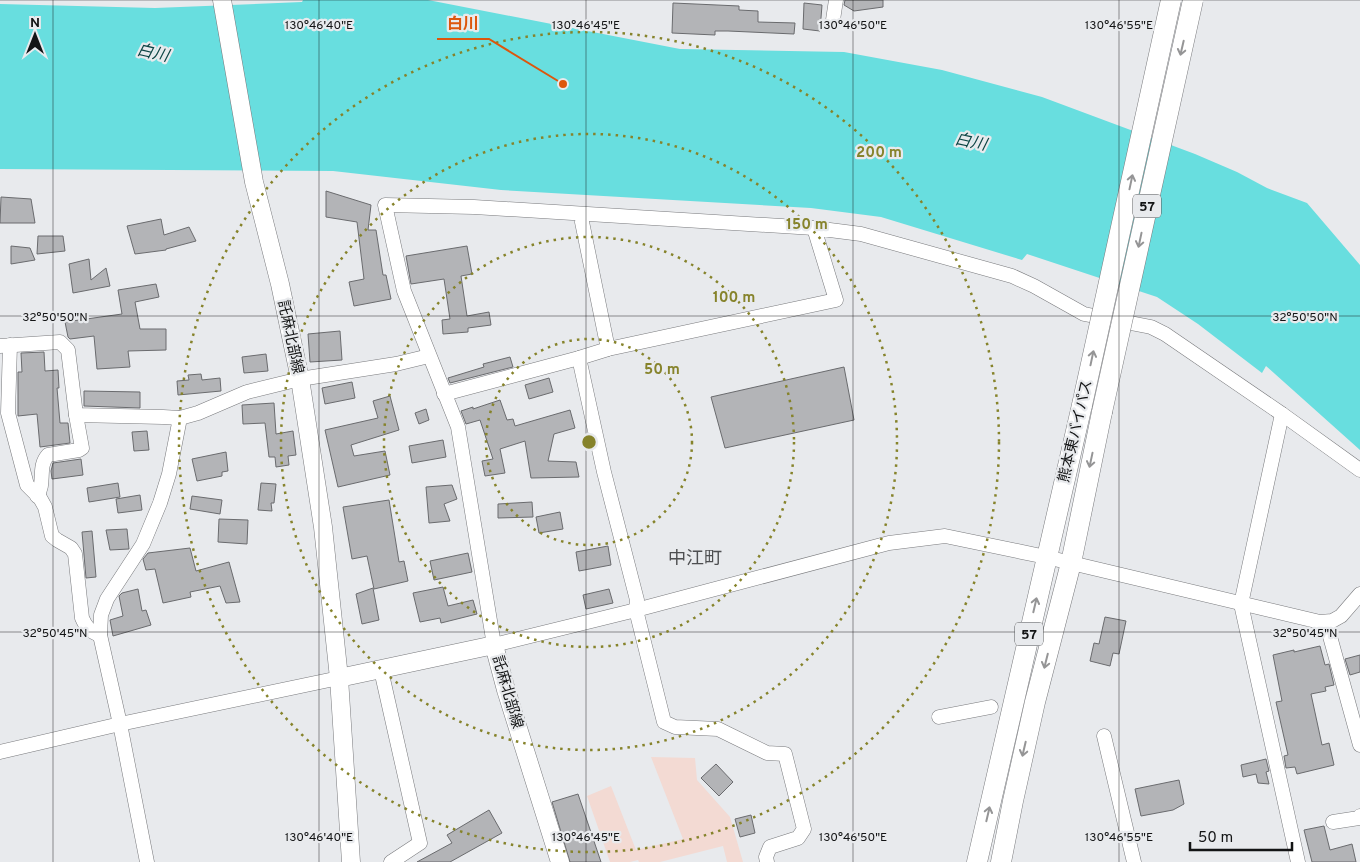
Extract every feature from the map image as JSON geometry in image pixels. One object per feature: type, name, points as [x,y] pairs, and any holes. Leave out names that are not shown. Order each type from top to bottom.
[{"type":"highway","name":"熊本東バイパス","points":[[977,862],[1082,406],[1171,0]]},
{"type":"highway","name":"熊本東バイパス","points":[[1001,862],[1035,702],[1071,563],[1102,412],[1193,0]]},
{"type":"main road","name":"託麻北部線","points":[[222,0],[254,182],[280,284],[300,379],[323,527],[339,678],[351,862]]},
{"type":"main road","name":"託麻北部線","points":[[339,678],[494,645],[506,690],[560,862]]},
{"type":"street","points":[[833,20],[836,0]]},
{"type":"street","points":[[1360,470],[1166,334],[1151,327],[1084,314],[1012,276],[861,234],[814,228],[484,208],[385,205],[404,291],[458,427],[494,645],[636,610],[889,543],[945,536],[1071,563],[1320,622],[1332,621],[1341,616],[1360,594]]},
{"type":"street","points":[[582,222],[608,349]]},
{"type":"street","points":[[444,394],[608,349],[836,300],[814,228]]},
{"type":"street","points":[[37,496],[42,486],[42,467],[45,458],[48,455],[82,448],[68,350],[60,342],[5,345],[8,413],[27,485],[45,507],[52,536],[71,548],[75,554],[82,618],[91,632],[100,635]]},
{"type":"street","points":[[76,416],[180,418],[198,413],[247,392],[300,379],[396,364],[429,356]]},
{"type":"street","points":[[579,358],[604,472],[637,600],[636,610],[664,722],[675,727],[718,729],[767,753],[785,754],[804,829],[798,838],[770,847],[766,857],[767,862]]},
{"type":"street","points":[[1282,414],[1241,604],[1298,862]]},
{"type":"street","points":[[147,862],[120,724],[100,635],[101,615],[107,599],[143,544],[160,503],[169,474],[180,418]]},
{"type":"street","points":[[1326,622],[1360,745]]},
{"type":"street","points":[[381,670],[420,843],[391,862]]},
{"type":"street","points":[[0,752],[120,724],[339,678]]},
{"type":"street","points":[[939,717],[991,707]]},
{"type":"street","points":[[1104,736],[1134,862]]},
{"type":"street","points":[[1333,822],[1360,819]]},
{"type":"shaded area","points":[[651,757],[695,758],[697,780],[730,817],[743,862],[727,862],[723,846],[660,862],[639,862],[638,860],[610,862],[587,796],[611,786],[636,850],[683,839]]},
{"type":"water","points":[[303,0],[428,0],[680,49],[844,52],[942,70],[1042,97],[1195,154],[1237,172],[1267,188],[1307,203],[1360,265],[1360,450],[1266,366],[1262,373],[1198,324],[1157,297],[1027,254],[1022,260],[881,217],[811,208],[501,190],[333,171],[0,169],[0,4],[155,8],[302,2]]},
{"type":"building","points":[[845,0],[883,0],[883,7],[854,11],[844,5]]},
{"type":"building","points":[[673,3],[739,6],[739,10],[758,11],[758,22],[795,23],[794,34],[728,31],[715,31],[715,35],[672,33]]},
{"type":"building","points":[[804,3],[822,5],[820,31],[803,29]]},
{"type":"building","points":[[326,191],[371,205],[368,230],[376,230],[383,275],[386,275],[391,299],[354,306],[349,282],[364,279],[357,222],[326,217]]},
{"type":"building","points":[[1,197],[31,199],[35,223],[0,223]]},
{"type":"building","points":[[161,219],[164,235],[189,227],[196,241],[166,250],[135,254],[127,226]]},
{"type":"building","points":[[38,236],[63,236],[65,251],[37,254]]},
{"type":"building","points":[[11,246],[30,248],[35,260],[11,264]]},
{"type":"building","points":[[467,246],[472,274],[461,276],[467,316],[489,312],[491,325],[468,328],[468,332],[443,334],[442,320],[450,319],[444,279],[411,284],[406,256]]},
{"type":"building","points":[[89,259],[91,280],[106,268],[110,286],[73,293],[69,264]]},
{"type":"building","points":[[156,284],[159,297],[135,302],[140,329],[166,329],[166,350],[128,351],[130,367],[97,369],[94,336],[70,339],[65,322],[122,314],[118,290]]},
{"type":"building","points":[[340,331],[342,360],[310,362],[308,334]]},
{"type":"building","points":[[44,352],[45,371],[58,370],[59,388],[57,388],[60,423],[68,423],[70,443],[40,447],[37,414],[18,416],[18,372],[22,372],[21,353]]},
{"type":"building","points":[[266,354],[268,371],[244,373],[242,357]]},
{"type":"building","points":[[510,357],[513,367],[450,383],[448,378],[484,367],[483,364]]},
{"type":"building","points":[[844,367],[854,420],[725,448],[711,397]]},
{"type":"building","points":[[201,374],[202,380],[220,378],[221,391],[178,395],[177,381],[189,380],[188,375]]},
{"type":"building","points":[[549,378],[553,392],[529,399],[525,385]]},
{"type":"building","points":[[352,382],[355,398],[325,404],[322,388]]},
{"type":"building","points":[[84,391],[140,392],[140,408],[84,406]]},
{"type":"building","points":[[390,396],[399,430],[351,445],[354,456],[385,451],[390,475],[338,487],[325,430],[378,418],[373,401]]},
{"type":"building","points":[[500,400],[507,420],[513,419],[515,426],[570,410],[575,428],[554,434],[548,461],[576,462],[579,477],[531,478],[525,441],[500,449],[505,473],[485,476],[482,461],[493,459],[480,420],[466,424],[461,411]]},
{"type":"building","points":[[274,403],[276,434],[293,431],[296,455],[288,456],[289,465],[276,467],[275,457],[269,457],[265,423],[243,424],[242,405]]},
{"type":"building","points":[[426,409],[429,420],[419,424],[415,413]]},
{"type":"building","points":[[147,431],[149,450],[134,451],[132,432]]},
{"type":"building","points":[[443,440],[446,457],[412,463],[409,446]]},
{"type":"building","points":[[226,452],[228,471],[222,472],[222,476],[197,481],[192,459]]},
{"type":"building","points":[[81,459],[83,475],[52,479],[53,463]]},
{"type":"building","points":[[118,483],[120,497],[89,502],[87,488]]},
{"type":"building","points":[[261,483],[276,484],[274,503],[271,503],[272,511],[258,510]]},
{"type":"building","points":[[452,485],[457,499],[444,504],[450,521],[429,523],[426,487]]},
{"type":"building","points":[[140,495],[142,510],[118,513],[116,499]]},
{"type":"building","points":[[192,496],[222,500],[220,514],[190,509]]},
{"type":"building","points":[[389,500],[399,562],[404,561],[408,581],[374,589],[367,556],[352,559],[343,507]]},
{"type":"building","points":[[532,502],[533,517],[498,518],[498,504]]},
{"type":"building","points":[[560,512],[563,529],[539,533],[536,517]]},
{"type":"building","points":[[219,519],[248,520],[247,544],[218,542]]},
{"type":"building","points":[[127,529],[129,549],[110,550],[106,530]]},
{"type":"building","points":[[92,531],[96,577],[86,578],[82,532]]},
{"type":"building","points":[[608,546],[611,565],[579,571],[576,552]]},
{"type":"building","points":[[190,548],[196,571],[229,562],[240,602],[226,603],[220,586],[190,592],[191,597],[163,603],[155,569],[146,570],[143,559],[148,553]]},
{"type":"building","points":[[468,553],[472,572],[434,580],[430,561]]},
{"type":"building","points":[[443,587],[448,606],[473,600],[477,614],[441,623],[440,618],[420,622],[413,593]]},
{"type":"building","points":[[373,588],[379,620],[362,624],[356,594]]},
{"type":"building","points":[[138,589],[142,611],[146,610],[151,625],[113,636],[110,620],[123,616],[119,596],[122,593]]},
{"type":"building","points":[[609,589],[613,603],[586,609],[583,595]]},
{"type":"building","points":[[1105,617],[1126,621],[1119,654],[1113,653],[1110,666],[1090,661],[1094,643],[1099,644]]},
{"type":"building","points":[[1320,646],[1325,665],[1329,664],[1334,685],[1325,687],[1326,691],[1311,694],[1322,745],[1329,743],[1334,765],[1297,774],[1295,767],[1286,768],[1284,756],[1288,755],[1276,702],[1282,701],[1273,655]]},
{"type":"building","points":[[1360,655],[1360,672],[1350,675],[1345,659]]},
{"type":"building","points":[[1266,759],[1269,771],[1266,772],[1269,784],[1258,783],[1256,774],[1243,777],[1241,765]]},
{"type":"building","points":[[716,764],[733,782],[719,796],[701,778]]},
{"type":"building","points":[[1179,780],[1184,804],[1173,810],[1141,816],[1135,789]]},
{"type":"building","points":[[578,794],[601,862],[570,862],[552,802]]},
{"type":"building","points":[[489,810],[502,833],[450,862],[417,862],[452,843],[447,835]]},
{"type":"building","points":[[751,815],[755,833],[740,837],[735,819]]},
{"type":"building","points":[[1324,826],[1330,850],[1352,844],[1356,862],[1312,862],[1304,830]]},
{"type":"place","name":"白川","points":[[563,84]]},
{"type":"district","name":"中江町","points":[[695,558]]}]
